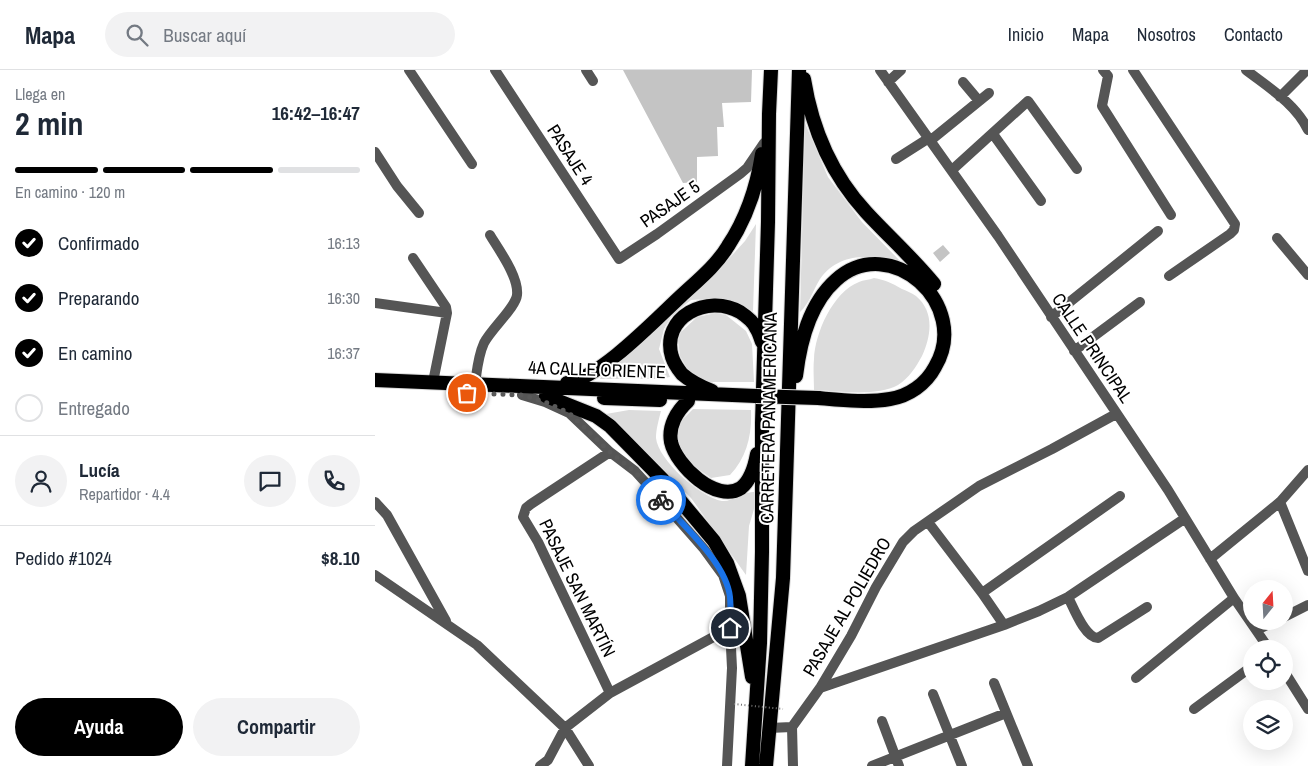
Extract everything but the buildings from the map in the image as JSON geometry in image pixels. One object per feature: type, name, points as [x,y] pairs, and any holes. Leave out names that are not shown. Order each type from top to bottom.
[{"type":"highway","name":"CARRETERA PANAMERICANA","points":[[752,766],[760,643],[762,423],[769,222],[771,70]]},
{"type":"highway","name":"CARRETERA PANAMERICANA","points":[[766,766],[783,578],[791,285],[801,70]]},
{"type":"highway","points":[[801,70],[817,135],[827,157],[843,183],[864,210],[916,263],[937,288],[947,311],[951,334],[949,350],[943,367],[927,387],[911,400],[899,404],[876,407],[818,402]]},
{"type":"highway","points":[[546,391],[583,378],[643,333],[722,255],[742,221],[754,189],[769,114]]},
{"type":"highway","points":[[786,499],[800,348],[810,317],[818,303],[836,280],[848,272],[861,267],[875,265],[893,266],[917,279],[933,296],[941,313],[943,323],[944,342],[942,354],[926,380],[919,387],[891,399],[818,402]]},
{"type":"highway","points":[[717,394],[697,384],[680,372],[674,362],[670,349],[675,325],[692,312],[707,305],[727,306],[747,316],[756,326],[763,344],[763,383]]},
{"type":"highway","name":"4A CALLE ORIENTE","points":[[375,380],[475,384],[689,401],[756,399],[818,402]]},
{"type":"highway","name":"4A CALLE ORIENTE","points":[[375,390],[522,395],[546,391],[717,394],[756,399]]},
{"type":"highway","points":[[546,391],[596,416],[610,426],[663,480],[714,541],[727,563],[739,596],[757,704]]},
{"type":"highway","points":[[689,401],[676,415],[671,432],[671,441],[677,457],[683,465],[698,479],[714,489],[732,491],[740,488],[745,483],[753,468],[762,423]]},
{"type":"street","points":[[409,70],[472,164]]},
{"type":"street","name":"PASAJE 4","points":[[495,70],[619,259]]},
{"type":"street","points":[[586,70],[593,81]]},
{"type":"street","name":"CALLE PRINCIPAL","points":[[880,70],[952,170],[1168,490],[1243,611]]},
{"type":"street","points":[[888,82],[901,70]]},
{"type":"street","points":[[1103,70],[1108,76],[1101,106],[1171,215]]},
{"type":"street","points":[[1133,70],[1235,224],[1234,230],[1230,234],[1169,276]]},
{"type":"street","points":[[1246,70],[1280,96],[1298,113],[1308,130]]},
{"type":"street","points":[[1280,96],[1307,70]]},
{"type":"street","points":[[963,82],[979,101]]},
{"type":"street","points":[[896,159],[930,139],[989,92]]},
{"type":"street","points":[[952,170],[1028,102],[1077,169]]},
{"type":"street","points":[[993,134],[1041,202]]},
{"type":"street","name":"PASAJE 5","points":[[619,259],[740,174],[747,168],[764,143]]},
{"type":"street","points":[[375,152],[397,186],[419,213]]},
{"type":"street","points":[[740,174],[751,178],[754,189]]},
{"type":"street","points":[[1051,317],[1158,232]]},
{"type":"street","points":[[475,384],[477,362],[485,342],[514,303],[517,294],[514,277],[490,235]]},
{"type":"street","points":[[1277,238],[1308,275]]},
{"type":"street","points":[[413,258],[446,308],[447,313],[433,382]]},
{"type":"street","points":[[1074,351],[1141,302]]},
{"type":"street","points":[[375,303],[447,313]]},
{"type":"street","points":[[522,395],[545,402],[569,413],[610,452],[640,476],[704,549],[723,575],[730,596],[732,668],[727,766]]},
{"type":"street","name":"PASAJE AL POLIEDRO","points":[[792,727],[820,688],[903,542],[914,531],[979,486],[1116,414]]},
{"type":"street","name":"PASAJE SAN MARTÍN","points":[[610,452],[531,504],[526,508],[523,517],[538,542],[610,693]]},
{"type":"street","points":[[1210,559],[1280,502],[1308,470]]},
{"type":"street","points":[[982,593],[1120,496]]},
{"type":"street","points":[[375,502],[387,515],[447,625]]},
{"type":"street","points":[[1280,502],[1308,571]]},
{"type":"street","points":[[820,688],[1004,625],[1068,597],[1184,518]]},
{"type":"street","points":[[928,522],[1004,625]]},
{"type":"street","points":[[375,576],[477,645],[565,728],[589,766]]},
{"type":"street","points":[[1068,597],[1084,627],[1090,636],[1094,638],[1098,638],[1147,607]]},
{"type":"street","points":[[1136,678],[1234,598]]},
{"type":"street","points":[[1293,612],[1308,605]]},
{"type":"street","points":[[540,766],[549,760],[565,728],[610,693],[730,628]]},
{"type":"street","name":"CALLE PRINCIPAL","points":[[1257,630],[1263,640]]},
{"type":"street","points":[[732,668],[751,669]]},
{"type":"street","points":[[1194,710],[1243,673]]},
{"type":"street","points":[[994,682],[1028,766]]},
{"type":"street","points":[[1293,685],[1308,709]]},
{"type":"street","points":[[933,694],[962,766]]},
{"type":"street","points":[[872,766],[897,761],[949,736],[1006,713]]},
{"type":"street","points":[[881,721],[897,761]]},
{"type":"street","points":[[769,728],[792,727],[793,766]]},
{"type":"path","points":[[734,704],[783,709]]},
{"type":"shaded area","points":[[805,123],[828,177],[862,222],[902,263],[869,257],[847,260],[837,264],[820,279],[809,301],[800,312]]},
{"type":"shaded area","points":[[756,224],[753,311],[726,301],[691,300],[671,317],[664,329],[659,349],[670,377],[658,379],[600,379],[604,371],[724,264],[745,241]]},
{"type":"shaded area","points":[[874,278],[888,282],[911,293],[922,302],[929,317],[929,332],[922,356],[906,379],[889,389],[869,392],[814,390],[815,349],[827,314],[841,295],[850,287],[861,281]]},
{"type":"shaded area","points":[[716,313],[726,315],[746,331],[752,344],[754,382],[707,382],[688,370],[680,356],[678,340],[681,332],[697,317]]},
{"type":"shaded area","points":[[693,409],[751,410],[751,428],[747,445],[741,461],[730,475],[711,478],[685,460],[676,439],[677,430],[683,419]]},
{"type":"shaded area","points":[[629,410],[661,411],[656,438],[664,457],[681,476],[703,493],[726,501],[748,493],[759,492],[749,526],[746,575],[691,498],[606,414]]},
{"type":"way so far","points":[[467,393],[522,395],[545,402],[569,413],[610,452],[635,472],[661,500]]},
{"type":"route","points":[[661,500],[692,534],[723,575],[730,596],[730,628]]}]
